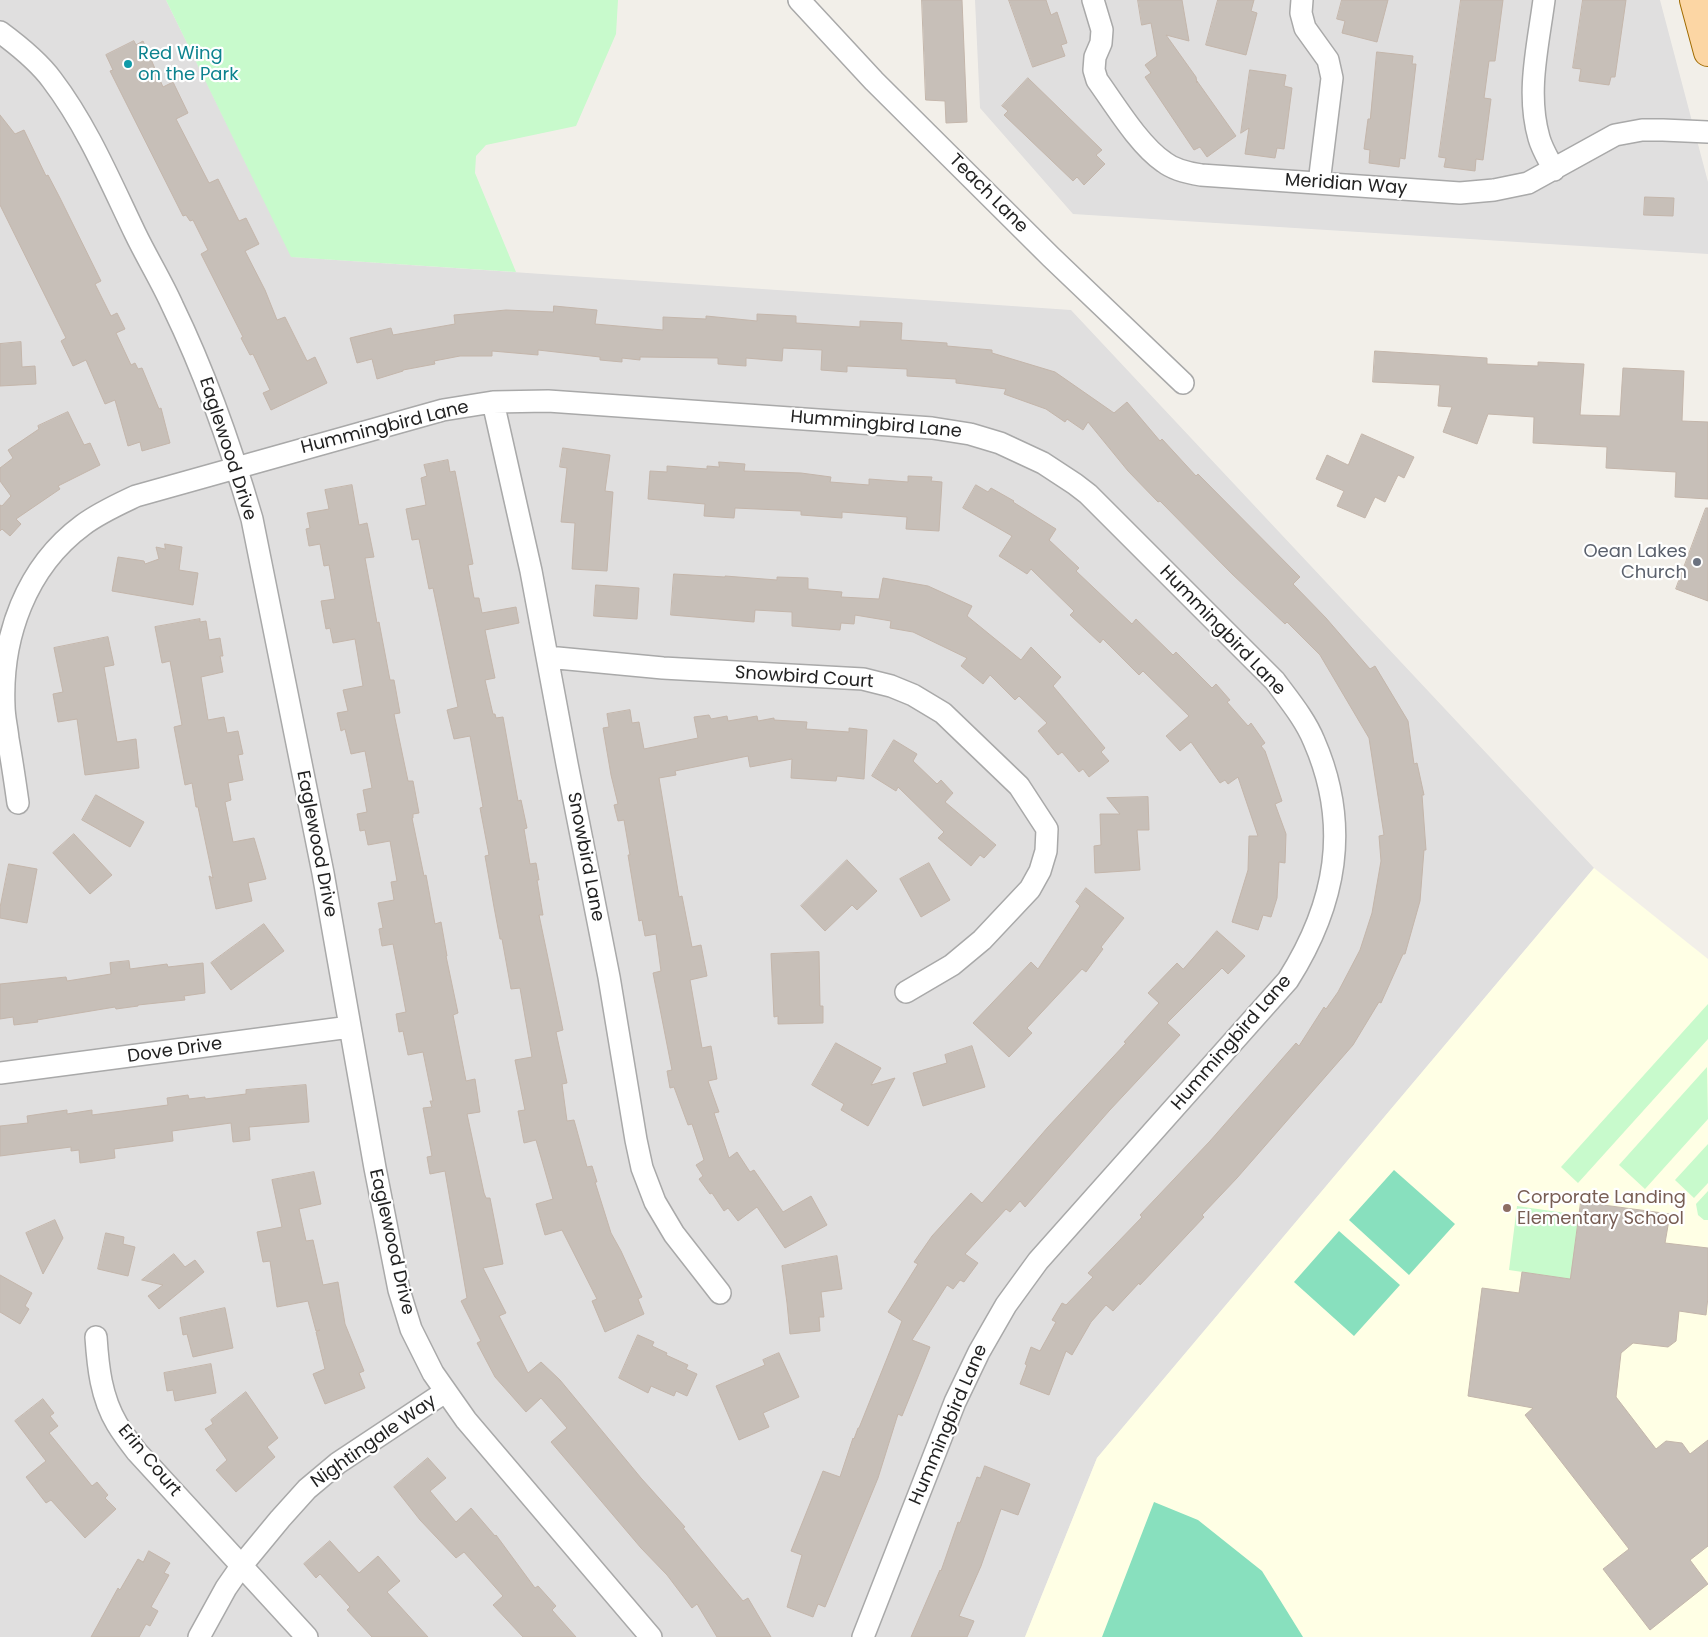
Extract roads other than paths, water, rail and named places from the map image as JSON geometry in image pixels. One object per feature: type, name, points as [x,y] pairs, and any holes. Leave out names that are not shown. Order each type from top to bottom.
[{"type":"main road","points":[[1694,0],[1708,52]]},
{"type":"street","name":"Teach Lane","points":[[799,0],[874,81],[1183,383]]},
{"type":"street","name":"Meridian Way","points":[[1093,0],[1102,30],[1101,43],[1095,57],[1094,70],[1097,80],[1149,150],[1165,164],[1184,172],[1200,175],[1460,193],[1494,190],[1528,183],[1615,136],[1642,130],[1708,132]]},
{"type":"street","points":[[1302,0],[1301,13],[1305,28],[1328,60],[1332,78],[1318,183]]},
{"type":"street","points":[[1544,0],[1532,85],[1534,113],[1540,140],[1554,170]]},
{"type":"street","name":"Eaglewood Drive","points":[[0,32],[30,55],[52,79],[69,104],[108,175],[135,233],[173,306],[206,382],[237,468],[256,538],[323,873],[374,1168],[399,1290],[411,1329],[433,1373],[466,1420],[651,1637]]},
{"type":"street","name":"Hummingbird Lane","points":[[18,803],[4,707],[4,667],[10,635],[21,604],[36,575],[57,548],[82,526],[111,508],[136,496],[444,410],[493,402],[548,401],[932,428],[970,434],[1000,443],[1043,463],[1088,494],[1275,681],[1296,710],[1314,740],[1326,774],[1333,809],[1335,830],[1333,866],[1328,894],[1316,929],[1304,955],[1275,997],[1038,1261],[1006,1305],[979,1352],[956,1402],[863,1637]]},
{"type":"street","name":"Snowbird Lane","points":[[493,402],[531,571],[609,977],[642,1168],[656,1202],[674,1234],[720,1292]]},
{"type":"street","name":"Snowbird Court","points":[[547,657],[663,668],[863,679],[913,694],[943,713],[1019,786],[1047,829],[1046,850],[1040,871],[1030,889],[982,940],[952,965],[906,992]]},
{"type":"street","name":"Dove Drive","points":[[0,1073],[350,1027]]},
{"type":"street","name":"Erin Court","points":[[96,1337],[98,1366],[102,1386],[116,1423],[137,1452],[307,1637]]},
{"type":"street","name":"Nightingale Way","points":[[199,1637],[226,1588],[242,1565],[307,1489],[338,1463],[445,1392]]},
{"type":"place","name":"Red Wing on the Park","points":[[128,64]]},
{"type":"place","name":"Oean Lakes Church","points":[[1697,562]]},
{"type":"place","name":"Corporate Landing Elementary School","points":[[1507,1208]]}]
